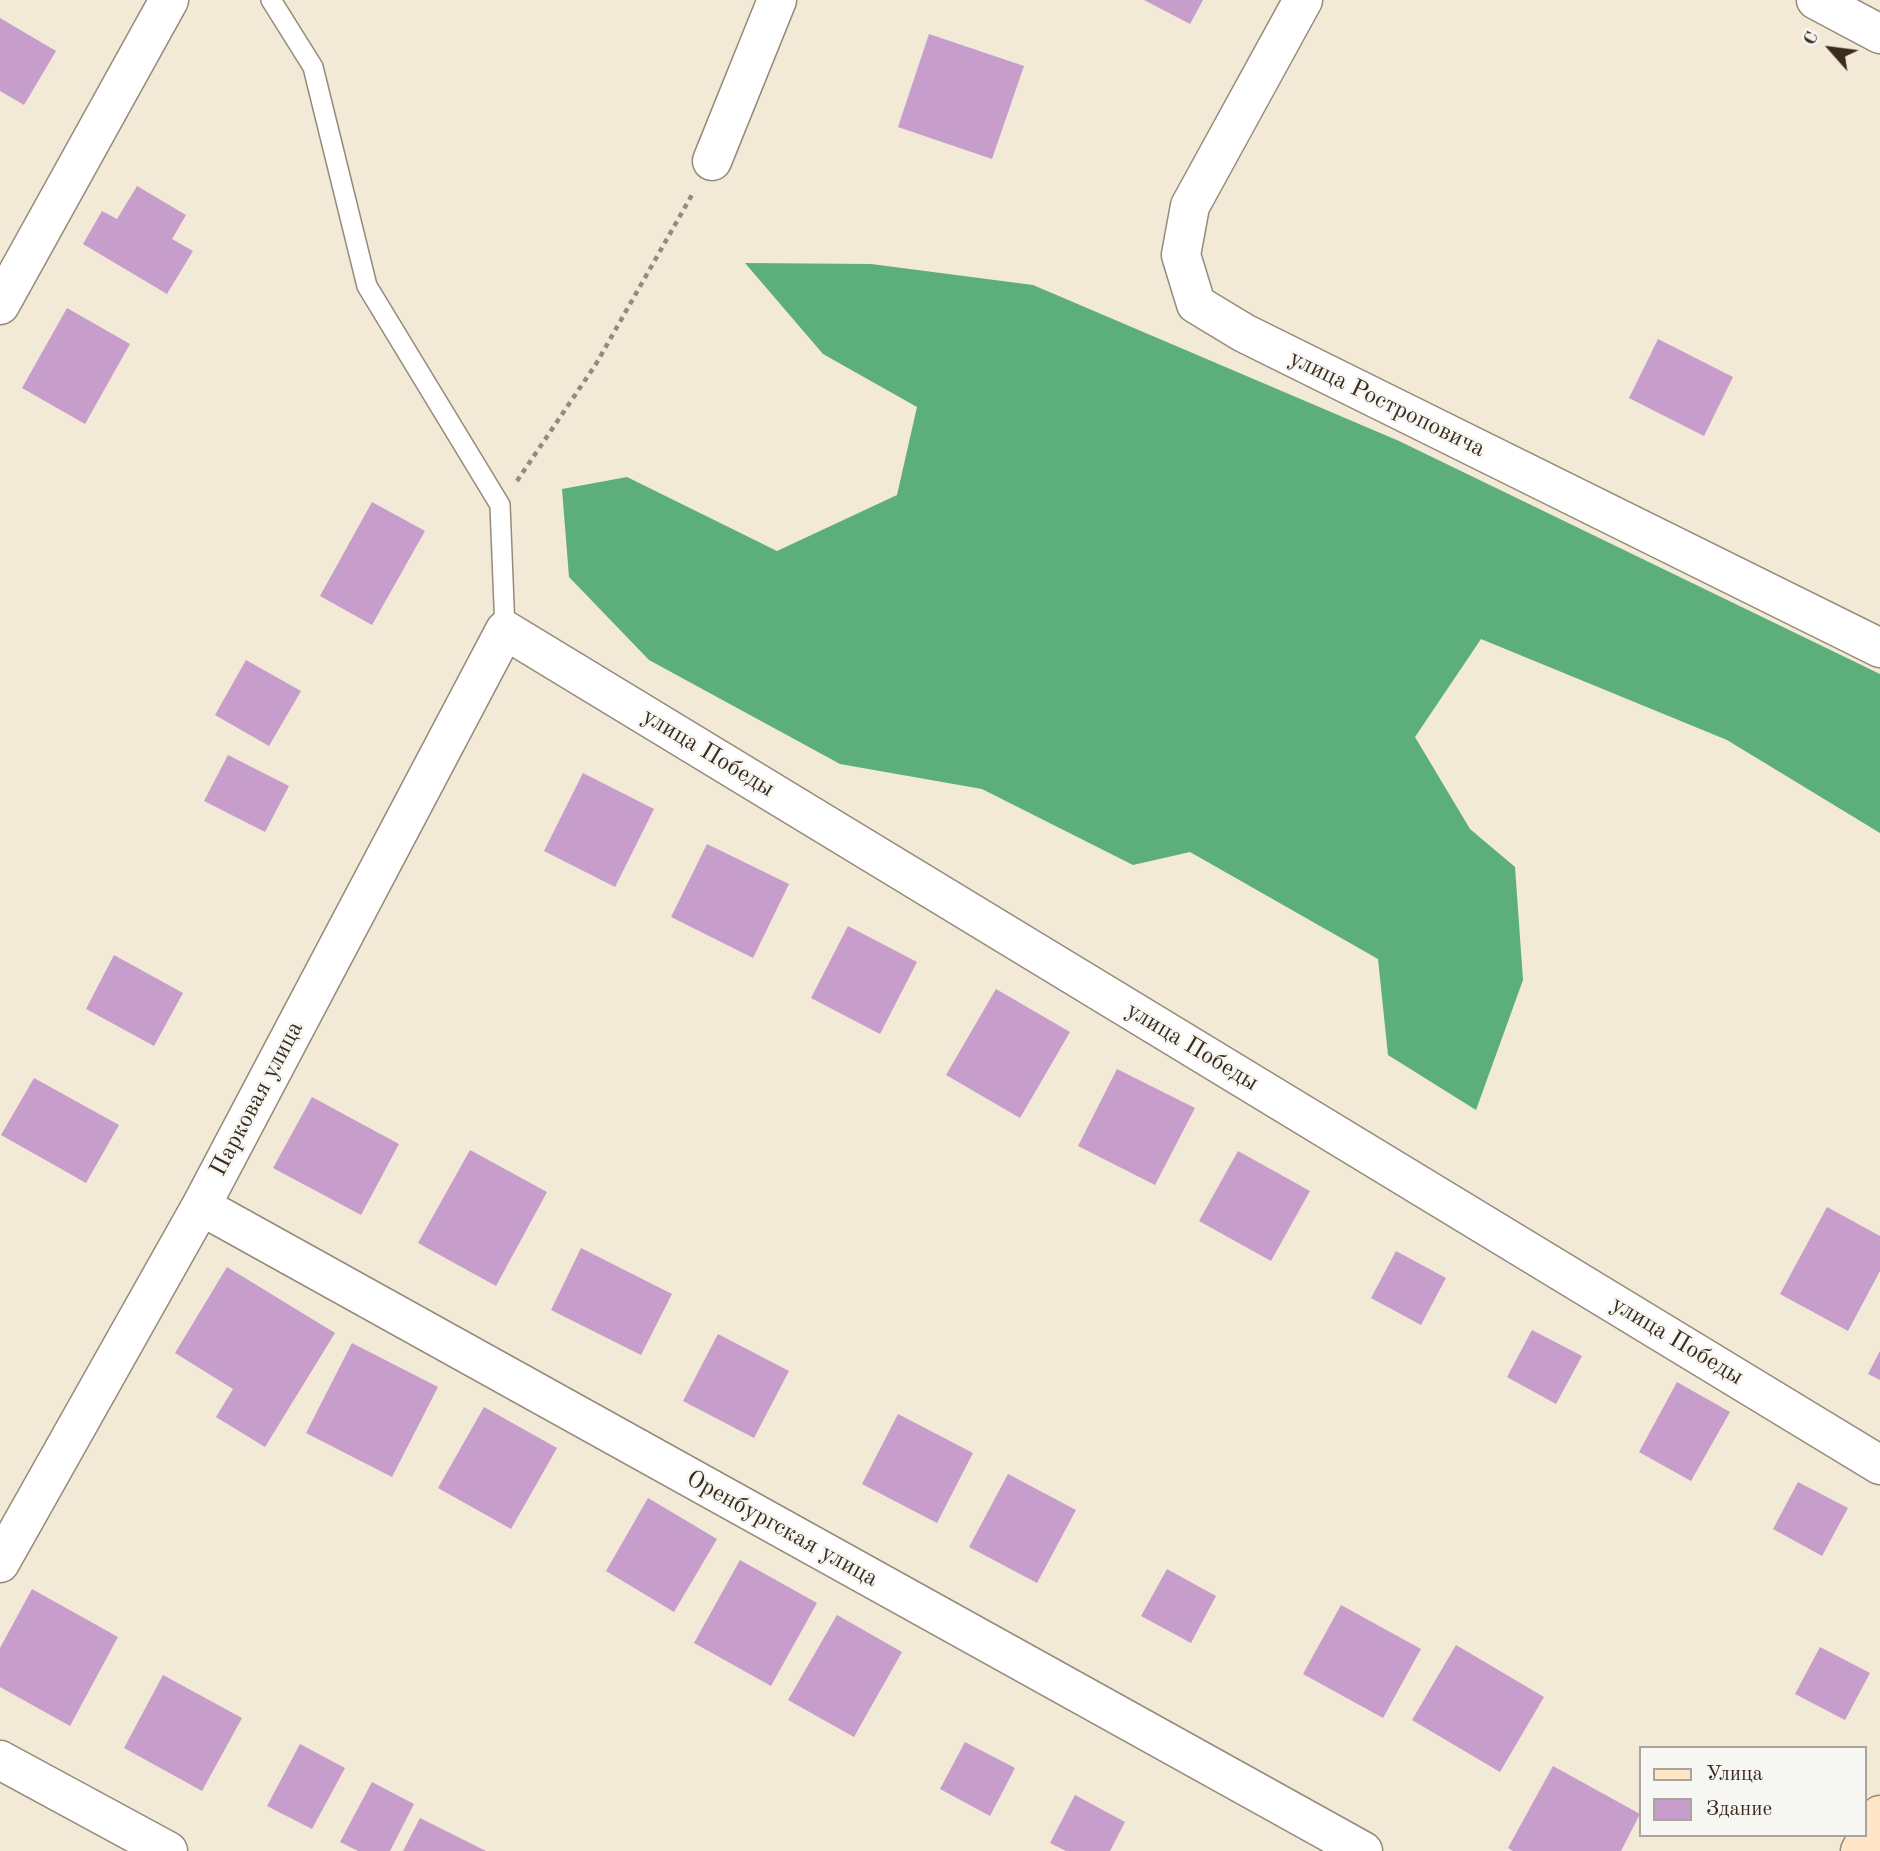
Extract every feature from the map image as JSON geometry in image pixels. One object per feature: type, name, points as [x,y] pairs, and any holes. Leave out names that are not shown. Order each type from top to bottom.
[{"type":"street","points":[[0,305],[169,0]]},
{"type":"street","points":[[712,161],[777,0]]},
{"type":"street","name":"улица Ростроповича","points":[[1303,0],[1191,206],[1181,255],[1196,303],[1244,333],[1880,648]]},
{"type":"street","points":[[1816,0],[1880,34]]},
{"type":"street","name":"Парковая улица","points":[[0,1563],[201,1206],[505,630]]},
{"type":"street","name":"улица Победы","points":[[505,630],[1880,1465]]},
{"type":"street","name":"Оренбургская улица","points":[[201,1206],[1363,1851]]},
{"type":"street","points":[[0,1760],[168,1851]]},
{"type":"street","points":[[1860,1851],[1880,1815]]},
{"type":"lane","points":[[271,0],[313,67],[367,286],[500,505],[505,630]]},
{"type":"path","points":[[500,505],[596,364],[712,161]]},
{"type":"green space","points":[[745,263],[871,264],[1033,285],[1399,441],[1880,674],[1880,833],[1727,740],[1481,639],[1415,737],[1470,829],[1515,867],[1523,980],[1476,1110],[1388,1055],[1378,959],[1190,852],[1133,865],[982,789],[840,764],[649,660],[569,577],[562,489],[627,477],[777,551],[897,495],[917,407],[823,354]]},
{"type":"building","points":[[1144,0],[1203,0],[1190,24]]},
{"type":"building","points":[[0,18],[56,51],[24,105],[0,91]]},
{"type":"building","points":[[929,34],[1024,66],[992,159],[898,127]]},
{"type":"building","points":[[137,186],[186,215],[172,239],[193,251],[167,294],[83,244],[102,211],[117,219]]},
{"type":"building","points":[[67,308],[130,344],[85,424],[22,388]]},
{"type":"building","points":[[1658,339],[1733,377],[1704,436],[1629,398]]},
{"type":"building","points":[[372,502],[425,531],[372,625],[320,596]]},
{"type":"building","points":[[246,660],[301,691],[269,746],[215,715]]},
{"type":"building","points":[[228,755],[289,786],[265,832],[204,801]]},
{"type":"building","points":[[583,773],[654,809],[615,887],[544,851]]},
{"type":"building","points":[[707,844],[789,884],[753,958],[671,917]]},
{"type":"building","points":[[848,926],[917,962],[880,1034],[811,998]]},
{"type":"building","points":[[114,955],[183,993],[154,1046],[86,1009]]},
{"type":"building","points":[[996,989],[1070,1032],[1020,1118],[946,1075]]},
{"type":"building","points":[[1117,1069],[1195,1108],[1155,1185],[1078,1146]]},
{"type":"building","points":[[34,1078],[119,1125],[86,1183],[1,1135]]},
{"type":"building","points":[[312,1097],[399,1144],[361,1215],[273,1168]]},
{"type":"building","points":[[470,1150],[547,1192],[496,1286],[418,1243]]},
{"type":"building","points":[[1238,1151],[1310,1191],[1271,1261],[1199,1221]]},
{"type":"building","points":[[1827,1207],[1880,1236],[1880,1271],[1848,1331],[1780,1294]]},
{"type":"building","points":[[581,1248],[672,1294],[641,1355],[551,1310]]},
{"type":"building","points":[[1396,1251],[1446,1278],[1421,1325],[1371,1298]]},
{"type":"building","points":[[227,1267],[335,1333],[265,1447],[216,1417],[233,1389],[175,1353]]},
{"type":"building","points":[[1532,1330],[1582,1356],[1556,1404],[1507,1377]]},
{"type":"building","points":[[718,1334],[789,1371],[754,1438],[683,1401]]},
{"type":"building","points":[[352,1343],[438,1387],[392,1477],[306,1433]]},
{"type":"building","points":[[1880,1351],[1880,1380],[1868,1374]]},
{"type":"building","points":[[1677,1382],[1730,1412],[1691,1481],[1639,1452]]},
{"type":"building","points":[[484,1407],[557,1448],[511,1529],[438,1488]]},
{"type":"building","points":[[898,1414],[973,1453],[937,1523],[862,1484]]},
{"type":"building","points":[[1008,1474],[1076,1510],[1037,1583],[969,1547]]},
{"type":"building","points":[[1798,1482],[1848,1508],[1822,1556],[1773,1529]]},
{"type":"building","points":[[648,1498],[717,1539],[674,1612],[606,1571]]},
{"type":"building","points":[[740,1560],[817,1603],[771,1686],[694,1643]]},
{"type":"building","points":[[1167,1569],[1216,1596],[1191,1643],[1141,1616]]},
{"type":"building","points":[[32,1589],[118,1637],[70,1726],[0,1687],[0,1648]]},
{"type":"building","points":[[1341,1605],[1421,1649],[1383,1718],[1303,1674]]},
{"type":"building","points":[[837,1615],[902,1652],[854,1737],[788,1700]]},
{"type":"building","points":[[1456,1645],[1544,1697],[1500,1772],[1412,1720]]},
{"type":"building","points":[[1820,1647],[1870,1673],[1845,1720],[1795,1694]]},
{"type":"building","points":[[163,1675],[242,1718],[202,1791],[124,1748]]},
{"type":"building","points":[[965,1742],[1015,1768],[990,1816],[940,1789]]},
{"type":"building","points":[[300,1744],[345,1768],[312,1829],[267,1806]]},
{"type":"building","points":[[1553,1766],[1638,1813],[1621,1851],[1513,1851],[1508,1848]]},
{"type":"building","points":[[372,1782],[414,1804],[390,1851],[358,1851],[340,1842]]},
{"type":"building","points":[[1075,1795],[1125,1822],[1110,1851],[1066,1851],[1050,1843]]},
{"type":"building","points":[[420,1818],[486,1851],[403,1851]]}]
